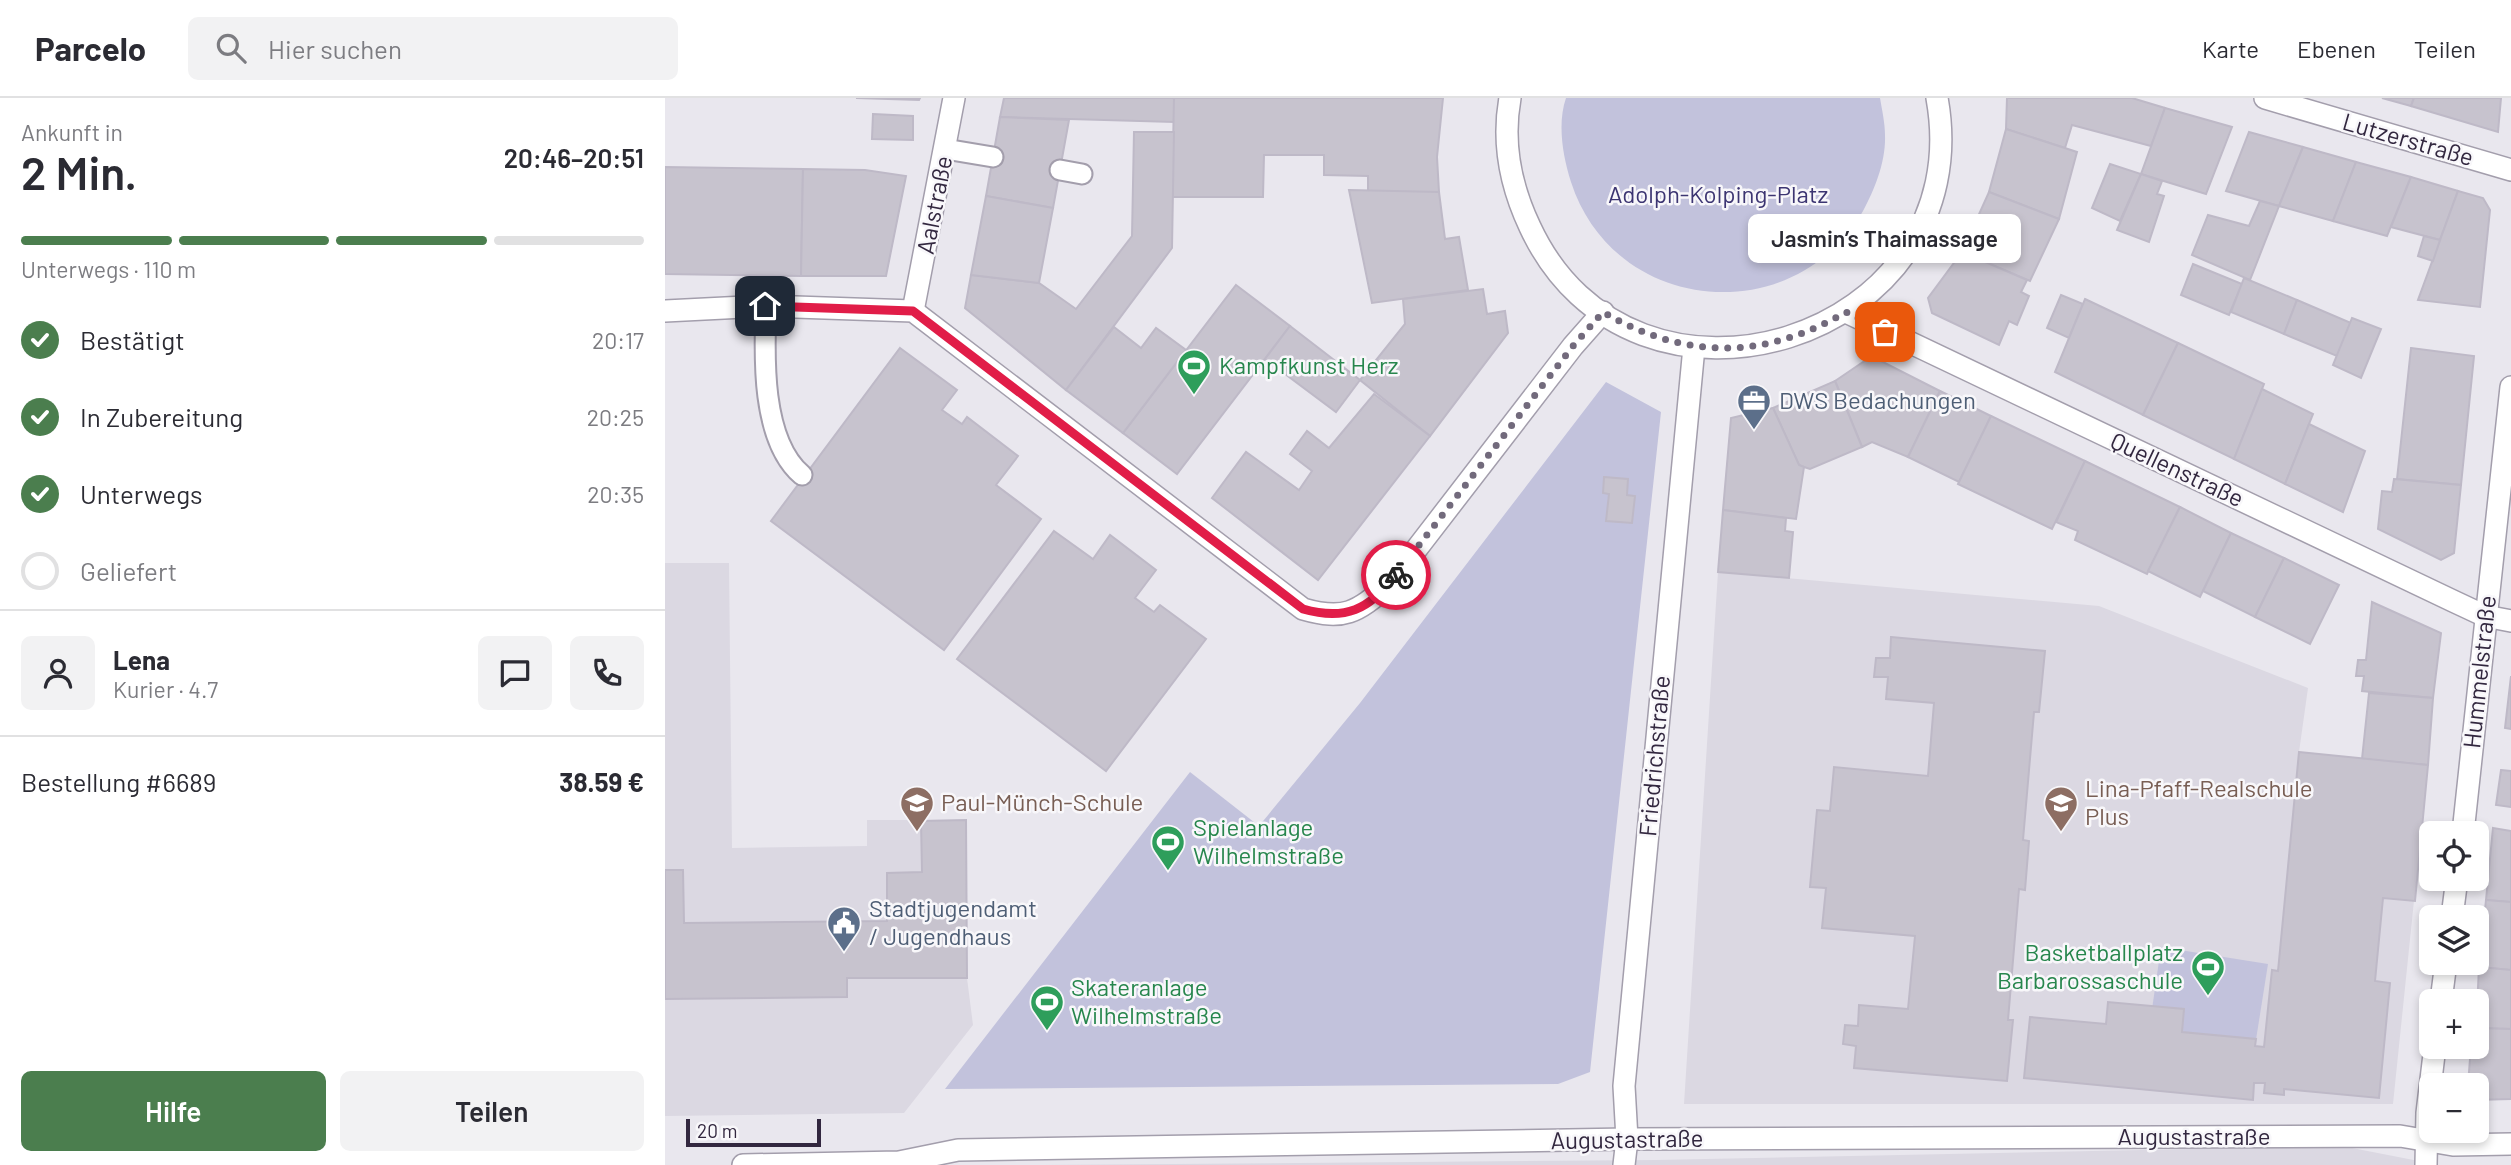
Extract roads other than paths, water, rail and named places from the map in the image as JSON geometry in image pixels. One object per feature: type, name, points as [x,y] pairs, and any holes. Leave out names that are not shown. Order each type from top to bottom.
[{"type":"street","name":"Aalstraße","points":[[913,311],[954,98]]},
{"type":"street","points":[[1510,98],[1507,144],[1521,209],[1553,267],[1603,312],[1646,335],[1694,347],[1724,349],[1779,342],[1802,335],[1846,312],[1895,266],[1914,238],[1928,208],[1937,175],[1941,142],[1937,98]]},
{"type":"street","name":"Lutzerstraße","points":[[2265,98],[2511,170]]},
{"type":"street","points":[[665,311],[765,306],[913,311],[1303,609],[1327,616],[1355,612],[1388,586],[1573,346],[1603,312]]},
{"type":"street","name":"Quellenstraße","points":[[1846,312],[2485,616],[2511,621]]},
{"type":"street","name":"Friedrichstraße","points":[[1624,1165],[1627,1139],[1624,1086],[1694,347]]},
{"type":"street","name":"Hummelstraße","points":[[2464,821],[2511,387]]},
{"type":"street","name":"Augustastraße","points":[[743,1165],[899,1162],[958,1150],[1627,1139],[2400,1136],[2419,1139]]},
{"type":"street","points":[[2425,1165],[2426,1143]]},
{"type":"street","name":"Augustastraße","points":[[2442,1143],[2511,1144]]},
{"type":"lane","points":[[945,149],[993,158]]},
{"type":"lane","points":[[1060,170],[1082,174]]},
{"type":"lane","points":[[765,306],[768,397],[778,440],[791,465],[802,475]]},
{"type":"place","name":"Jasmin’s Thaimassage","points":[[1885,332]]},
{"type":"place","name":"Kampfkunst Herz","points":[[1194,396]]},
{"type":"place","name":"DWS Bedachungen","points":[[1754,431]]},
{"type":"place","name":"Paul-Münch-Schule","points":[[917,833]]},
{"type":"place","name":"Lina-Pfaff-Realschule Plus","points":[[2061,833]]},
{"type":"place","name":"Spielanlage Wilhelmstraße","points":[[1168,872]]},
{"type":"place","name":"Stadtjugendamt / Jugendhaus","points":[[844,953]]},
{"type":"place","name":"Basketballplatz Barbarossaschule","points":[[2208,997]]},
{"type":"place","name":"Skateranlage Wilhelmstraße","points":[[1047,1032]]},
{"type":"park label","name":"Adolph-Kolping-Platz","points":[[1718,195]]}]
